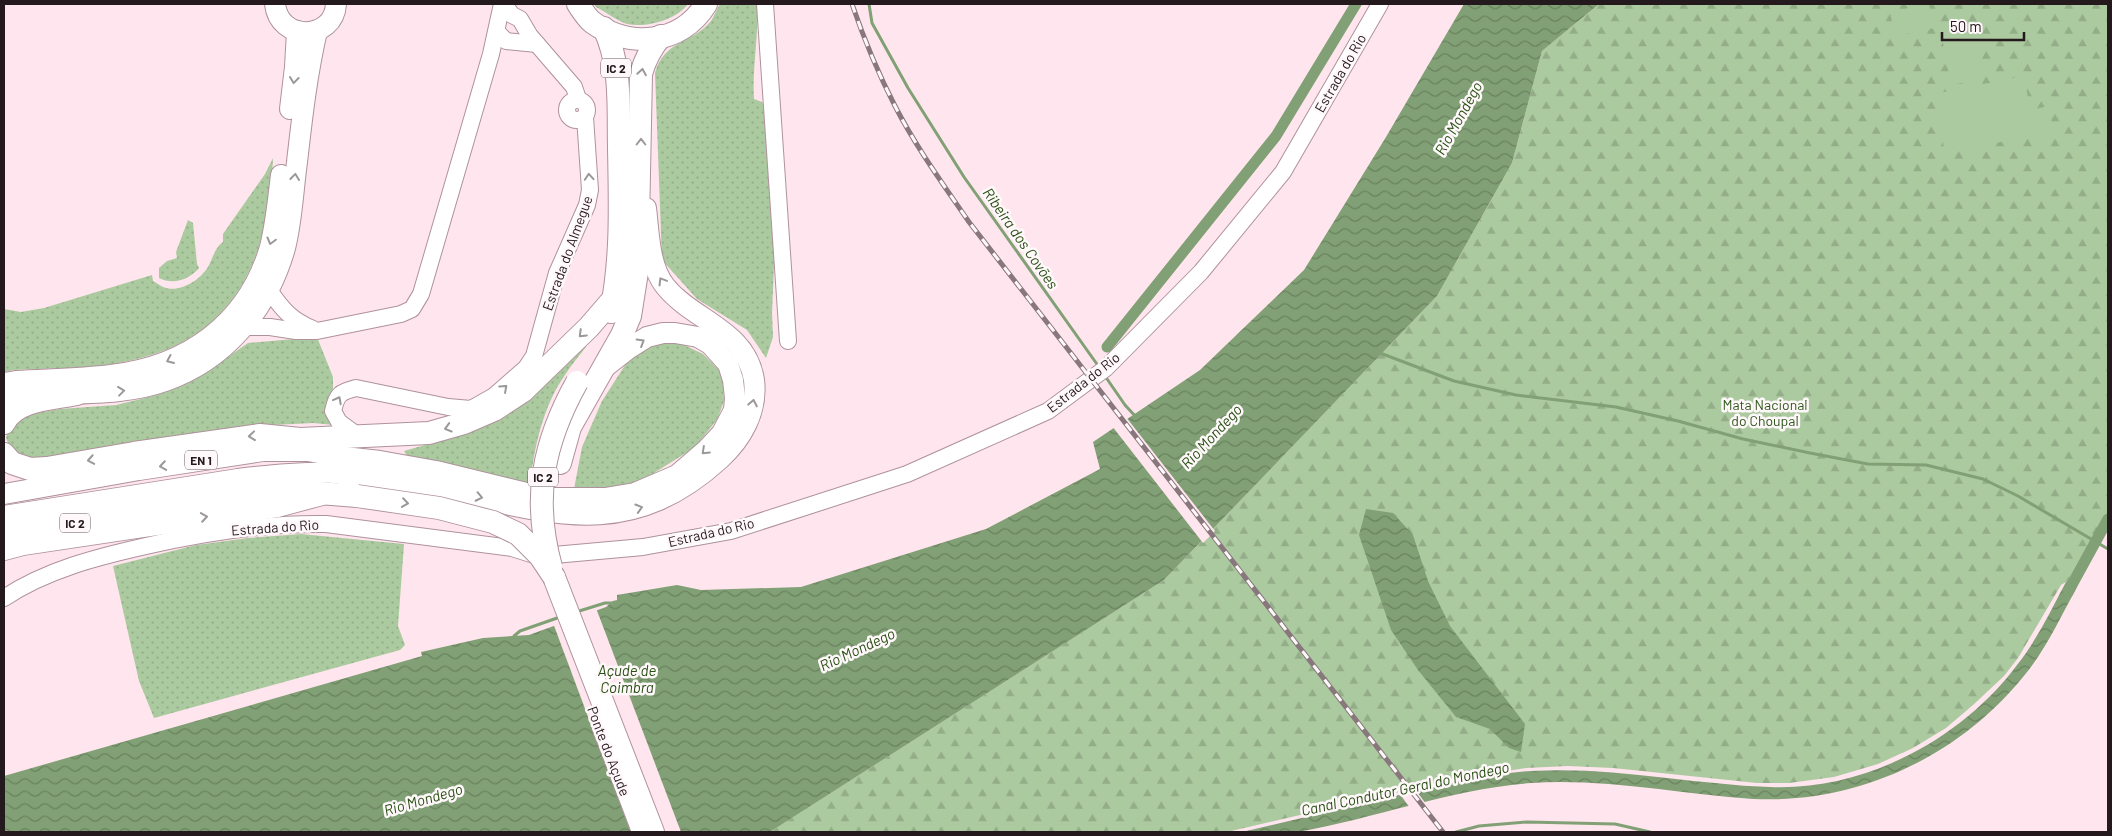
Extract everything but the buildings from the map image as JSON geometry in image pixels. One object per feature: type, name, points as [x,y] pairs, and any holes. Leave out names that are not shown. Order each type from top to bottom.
[{"type":"highway","points":[[578,4],[591,21],[617,36],[646,40],[676,33],[700,15],[706,4]]},
{"type":"highway","name":"IC 2","points":[[604,28],[611,43],[617,74],[620,188],[619,254],[608,329],[590,363],[570,427],[560,463],[556,503],[559,542],[566,569],[665,832]]},
{"type":"highway","name":"IC 2","points":[[653,832],[543,567],[545,546],[542,520],[542,482],[545,460],[557,422],[583,386],[601,370],[622,335],[630,316],[637,272],[641,171],[641,74],[648,55],[661,36]]},
{"type":"highway","points":[[4,454],[12,463],[30,469],[38,469],[260,435],[300,439],[429,433],[464,423],[494,410],[523,391],[589,327],[614,298]]},
{"type":"highway","points":[[4,423],[15,410],[26,404],[77,394]]},
{"type":"highway","points":[[263,451],[300,439]]},
{"type":"highway","points":[[4,549],[23,544],[277,506],[357,487],[493,522],[518,534],[540,556],[543,567]]},
{"type":"highway","points":[[281,488],[322,494]]},
{"type":"main road","points":[[275,4],[282,23],[296,32],[307,33],[317,31],[326,25],[332,17],[336,4]]},
{"type":"main road","points":[[4,401],[30,395],[123,391],[164,382],[187,372],[209,359],[245,326],[269,290],[285,249],[309,69],[317,31]]},
{"type":"main road","points":[[4,383],[16,380],[112,375],[159,365],[206,341],[236,313],[259,276],[275,225],[295,67],[296,32]]},
{"type":"main road","points":[[281,488],[431,487],[550,513],[572,515],[614,513],[636,510],[683,489],[726,453],[747,424],[753,409],[755,395],[750,364],[737,344],[676,298],[664,285],[657,272],[650,244],[641,171]]},
{"type":"main road","points":[[263,451],[308,451],[380,461],[547,498],[605,498],[635,493],[677,474],[706,450],[722,433],[734,410],[733,380],[728,364],[710,344],[698,337],[663,333],[647,337],[601,370]]},
{"type":"main road","name":"EN 1","points":[[4,494],[139,470],[263,451]]},
{"type":"main road","points":[[4,506],[260,464],[308,462],[335,456]]},
{"type":"main road","points":[[4,516],[266,475],[332,472],[357,487]]},
{"type":"main road","name":"IC 2","points":[[4,533],[26,532],[281,488]]},
{"type":"street","points":[[765,4],[788,342]]},
{"type":"street","name":"Estrada do Rio","points":[[4,598],[24,585],[110,554],[196,535],[248,527],[300,523],[326,524],[502,546],[543,567],[731,531],[907,474],[1048,411],[1106,368],[1201,272],[1283,172],[1380,4]]},
{"type":"street","points":[[245,326],[317,331],[401,314],[412,309],[421,294],[491,54],[507,23]]},
{"type":"street","name":"Estrada do Almegue","points":[[358,436],[339,422],[333,410],[335,400],[343,391],[356,388],[448,407],[471,409],[494,396],[526,368],[534,356],[557,273],[587,204],[590,190],[585,117],[576,120],[568,114],[569,104],[578,99],[574,87],[546,52],[507,23]]},
{"type":"street","points":[[269,290],[281,308],[297,323],[317,331]]},
{"type":"street","name":"Ponte do Açude","points":[[543,567],[640,832]]},
{"type":"street","name":"Estrada do Rio","points":[[4,585],[24,585]]},
{"type":"green space","points":[[594,4],[688,4],[683,10],[660,22],[635,25],[619,21]]},
{"type":"green space","points":[[720,4],[757,4],[754,99],[762,102],[765,109],[775,241],[773,337],[766,358],[747,330],[697,299],[662,260],[655,73],[659,62],[665,54],[704,28],[711,21]]},
{"type":"green space","name":"Mata Nacional do Choupal","points":[[1599,4],[2108,4],[2108,512],[2072,578],[2061,585],[2018,658],[2004,676],[1946,728],[1913,748],[1878,764],[1834,777],[1789,783],[1757,783],[1613,768],[1568,766],[1526,768],[1455,779],[1227,832],[770,832],[1164,580],[1437,296],[1512,163],[1542,51]]},
{"type":"green space","points":[[1929,4],[1934,28],[1895,36],[1890,12]]},
{"type":"green space","points":[[1973,26],[1983,79],[1951,85],[1941,32]]},
{"type":"green space","points":[[2024,76],[2035,135],[1945,153],[1934,94]]},
{"type":"green space","points":[[2048,106],[2055,138],[2039,141],[2032,110]]},
{"type":"green space","points":[[273,158],[269,198],[262,234],[251,267],[235,296],[214,320],[187,340],[153,355],[101,366],[4,372],[4,309],[21,312],[44,308],[152,275],[153,281],[170,289],[190,284],[206,270],[216,249],[223,242],[223,234],[265,174]]},
{"type":"green space","points":[[188,220],[193,223],[199,268],[190,276],[180,280],[170,281],[159,278],[159,268],[167,261],[177,258],[176,252]]},
{"type":"green space","points":[[317,337],[333,377],[333,389],[327,405],[334,425],[313,423],[237,427],[43,462],[12,452],[6,438],[10,424],[31,414],[60,409],[116,405],[177,388],[206,372],[248,343]]},
{"type":"green space","points":[[655,343],[682,344],[703,354],[722,373],[724,401],[717,420],[694,448],[641,481],[590,491],[574,489],[582,447],[602,401],[629,359]]},
{"type":"green space","points":[[582,344],[586,347],[557,387],[545,414],[537,442],[530,485],[407,456],[404,451],[464,434]]},
{"type":"green space","points":[[301,534],[404,544],[398,626],[405,645],[400,650],[154,718],[139,681],[113,566],[196,545],[248,538]]},
{"type":"water","points":[[1464,4],[1599,4],[1542,51],[1512,163],[1437,296],[1164,580],[770,832],[4,832],[4,776],[422,656],[421,652],[483,638],[529,635],[606,607],[617,600],[617,595],[677,585],[701,590],[801,587],[986,529],[1100,469],[1093,442],[1200,370],[1304,270],[1386,137]]},
{"type":"water","points":[[1366,509],[1393,513],[1413,535],[1428,581],[1450,626],[1525,724],[1521,752],[1509,748],[1490,729],[1456,717],[1418,670],[1391,630],[1359,535]]},
{"type":"water","name":"Canal Condutor Geral do Mondego","points":[[2072,578],[2078,582],[2076,589],[2045,645],[2023,677],[1997,705],[1968,731],[1936,752],[1903,770],[1867,784],[1830,793],[1792,798],[1753,799],[1614,785],[1559,782],[1531,783],[1501,786],[1443,797],[1298,832],[1242,832],[1446,784],[1531,771],[1561,770],[1621,773],[1770,787],[1805,786],[1840,780],[1875,770],[1908,756],[1939,738],[1968,716],[1994,692],[2031,645],[2066,582]]},
{"type":"pier","points":[[1126,417],[1215,531],[1203,543],[1112,426]]},
{"type":"pier","points":[[596,608],[681,832],[631,832],[553,623]]},
{"type":"pier","points":[[1415,789],[1426,804],[1410,808],[1399,793]]},
{"type":"waterway","name":"Ribeira dos Covões","points":[[869,4],[872,23],[908,88],[964,177],[1099,367]]},
{"type":"waterway","points":[[1107,347],[1276,136],[1356,4]]},
{"type":"waterway","points":[[1380,353],[1454,381],[1516,395],[1616,407],[1678,421],[1743,439],[1810,453],[1868,464],[1926,465],[1983,479],[2018,496],[2108,549]]},
{"type":"waterway","name":"Ribeira dos Covões","points":[[1105,376],[1125,405],[1136,417]]},
{"type":"waterway","name":"Canal Condutor Geral do Mondego","points":[[2068,592],[2108,519]]},
{"type":"waterway","points":[[576,612],[605,603],[616,603]]},
{"type":"waterway","points":[[515,639],[514,636],[520,631],[560,617]]},
{"type":"waterway","points":[[1456,832],[1479,826],[1527,822],[1615,824],[1650,832]]},
{"type":"railway","points":[[852,4],[866,43],[903,121],[969,222],[1443,832]]},
{"type":"water label","name":"Rio Mondego","points":[[1458,118]]},
{"type":"water label","name":"Rio Mondego","points":[[1211,436]]},
{"type":"water label","name":"Rio Mondego","points":[[857,649]]},
{"type":"water label","name":"Açude de Coimbra","points":[[627,678]]},
{"type":"water label","name":"Rio Mondego","points":[[423,799]]}]
